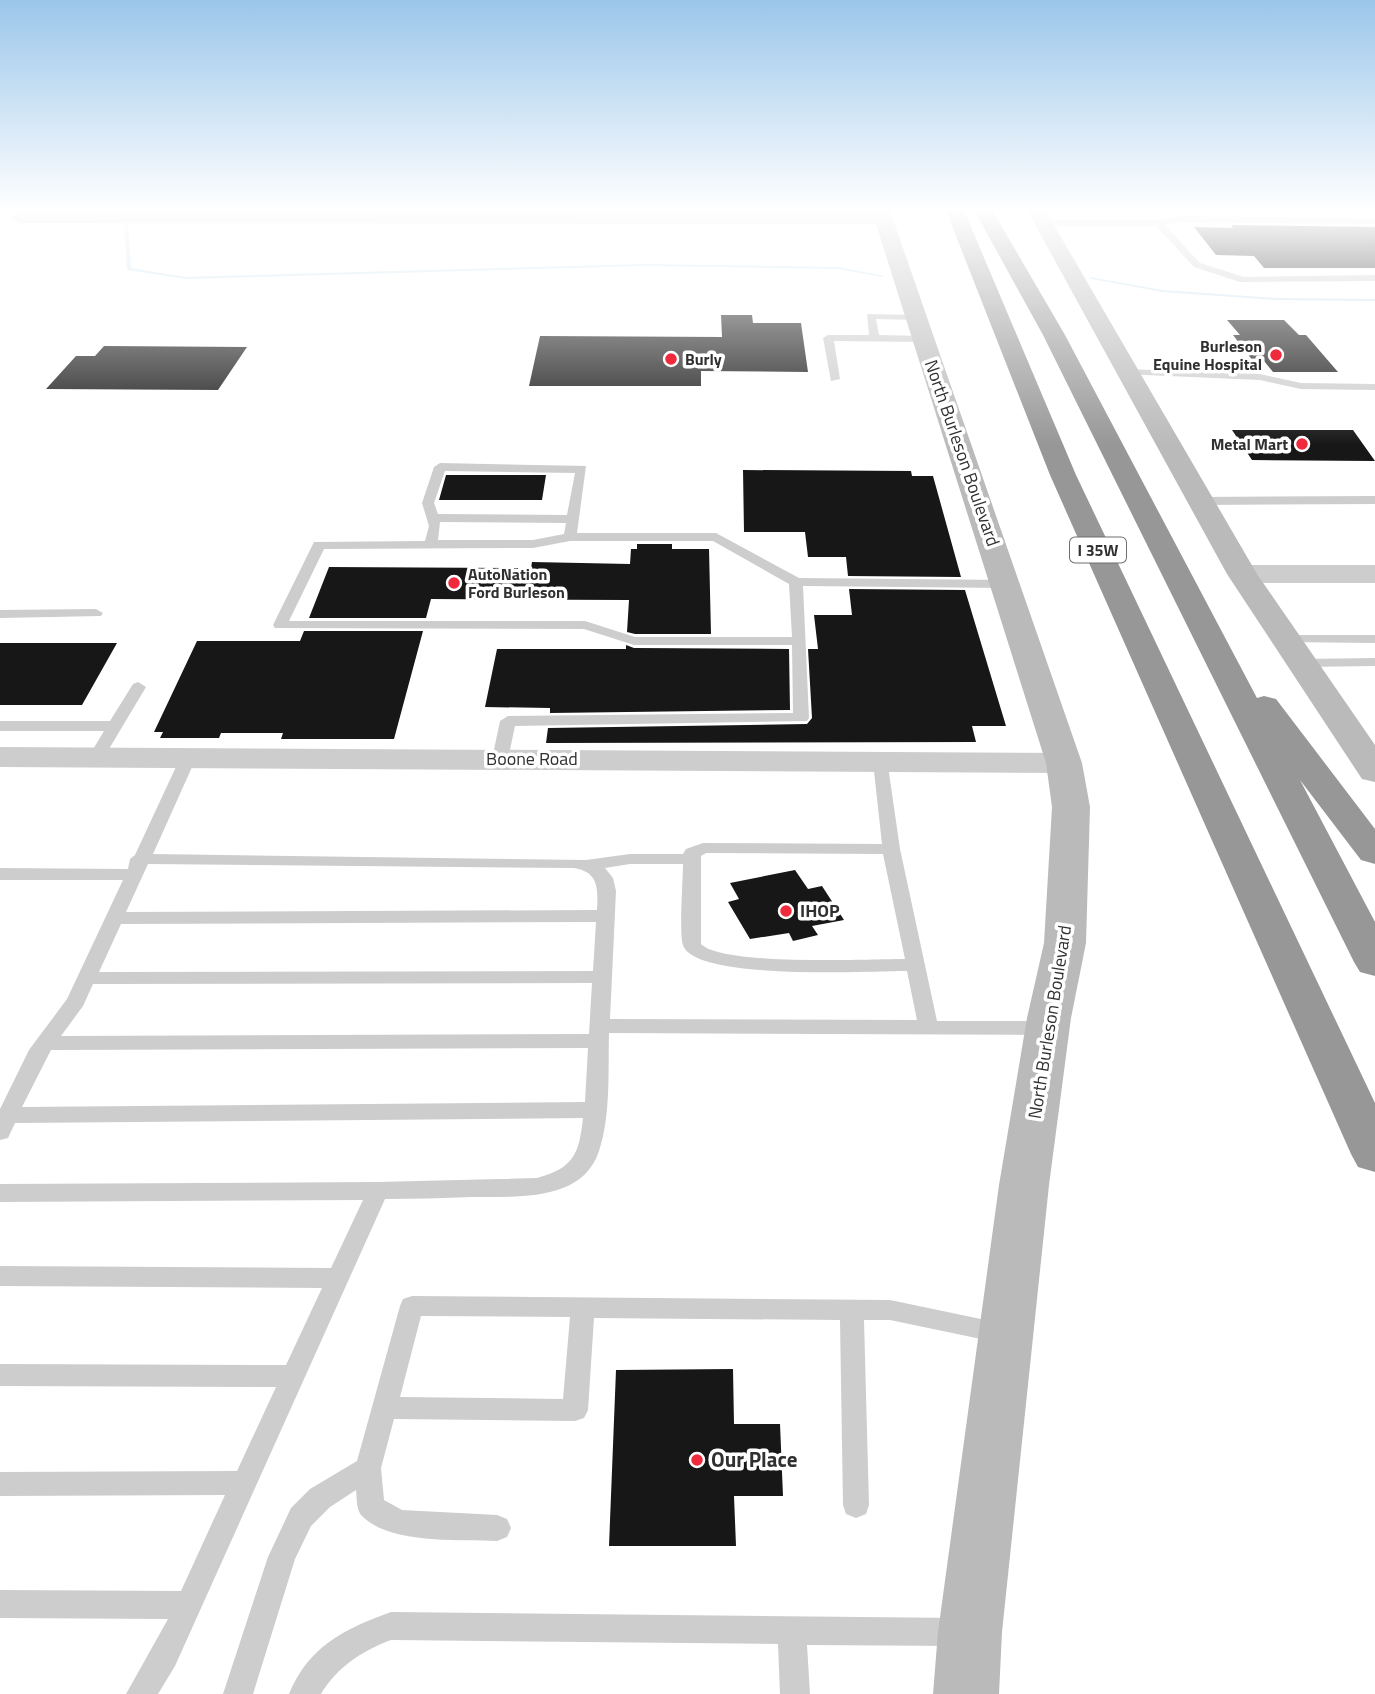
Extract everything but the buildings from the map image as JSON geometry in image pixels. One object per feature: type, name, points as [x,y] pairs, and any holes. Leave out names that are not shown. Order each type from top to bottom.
[{"type":"highway","points":[[970,287],[1006,335]]},
{"type":"highway","name":"I 35W","points":[[986,287],[1063,475],[1375,1154]]},
{"type":"highway","points":[[1027,287],[1207,629],[1375,962]]},
{"type":"highway","points":[[1044,287],[1064,328],[1054,335]]},
{"type":"highway","points":[[1207,629],[1353,827],[1375,852]]},
{"type":"main road","name":"North Burleson Boulevard","points":[[906,287],[1064,763],[1071,807],[1065,943],[1047,1028],[1024,1185],[970,1632],[966,1694]]},
{"type":"main road","points":[[1079,287],[1242,574],[1375,771]]},
{"type":"street","points":[[1242,574],[1375,574]]},
{"type":"street","name":"Boone Road","points":[[0,757],[1064,763]]},
{"type":"lane","points":[[876,338],[870,316],[920,328]]},
{"type":"lane","points":[[835,379],[828,338],[876,338],[920,328]]},
{"type":"lane","points":[[1127,373],[1260,377],[1301,386],[1375,387]]},
{"type":"lane","points":[[431,545],[435,526],[428,503],[440,467],[582,469],[570,537]]},
{"type":"lane","points":[[1200,500],[1375,500]]},
{"type":"lane","points":[[433,518],[572,519]]},
{"type":"lane","points":[[799,641],[634,641],[585,625],[280,625],[319,545],[533,544],[570,537],[716,537],[796,582],[1006,584]]},
{"type":"lane","points":[[500,759],[508,721],[801,718],[796,582]]},
{"type":"lane","points":[[0,614],[96,613]]},
{"type":"lane","points":[[1286,639],[1375,639]]},
{"type":"lane","points":[[1302,663],[1375,662]]},
{"type":"lane","points":[[97,756],[138,687]]},
{"type":"lane","points":[[0,726],[114,726]]},
{"type":"lane","points":[[189,756],[76,1000],[36,1055],[4,1124],[595,1110]]},
{"type":"lane","points":[[881,762],[891,849],[929,1028]]},
{"type":"lane","points":[[891,849],[704,848],[692,853],[692,945],[701,955],[724,961],[791,965],[916,965]]},
{"type":"lane","points":[[0,874],[136,867],[586,864],[630,859],[691,859]]},
{"type":"lane","points":[[0,1192],[378,1191],[537,1187],[558,1182],[576,1173],[583,1164],[592,1140],[606,916],[607,882],[598,869],[586,864]]},
{"type":"lane","points":[[113,918],[606,916]]},
{"type":"lane","points":[[86,978],[603,977]]},
{"type":"lane","points":[[45,1043],[1047,1028]]},
{"type":"lane","points":[[141,1694],[165,1656],[378,1191]]},
{"type":"lane","points":[[0,1276],[337,1278]]},
{"type":"lane","points":[[496,1528],[398,1523],[371,1507],[368,1468],[412,1306],[890,1310],[1006,1335]]},
{"type":"lane","points":[[385,1408],[575,1409],[583,1308]]},
{"type":"lane","points":[[852,1310],[856,1505]]},
{"type":"lane","points":[[0,1375],[291,1376]]},
{"type":"lane","points":[[238,1694],[282,1557],[301,1517],[320,1499],[368,1468]]},
{"type":"lane","points":[[0,1484],[244,1483]]},
{"type":"lane","points":[[0,1604],[189,1605]]},
{"type":"lane","points":[[304,1694],[321,1666],[359,1638],[391,1626],[970,1632]]},
{"type":"lane","points":[[792,1629],[795,1694]]},
{"type":"waterway","points":[[1141,287],[1277,299],[1375,300]]},
{"type":"place","name":"Burleson Equine Hospital","points":[[1276,355]]},
{"type":"place","name":"Burly","points":[[671,359]]},
{"type":"place","name":"Metal Mart","points":[[1302,444]]},
{"type":"place","name":"AutoNation Ford Burleson","points":[[454,583]]},
{"type":"place","name":"IHOP","points":[[786,911]]},
{"type":"place","name":"Our Place","points":[[697,1460]]}]
